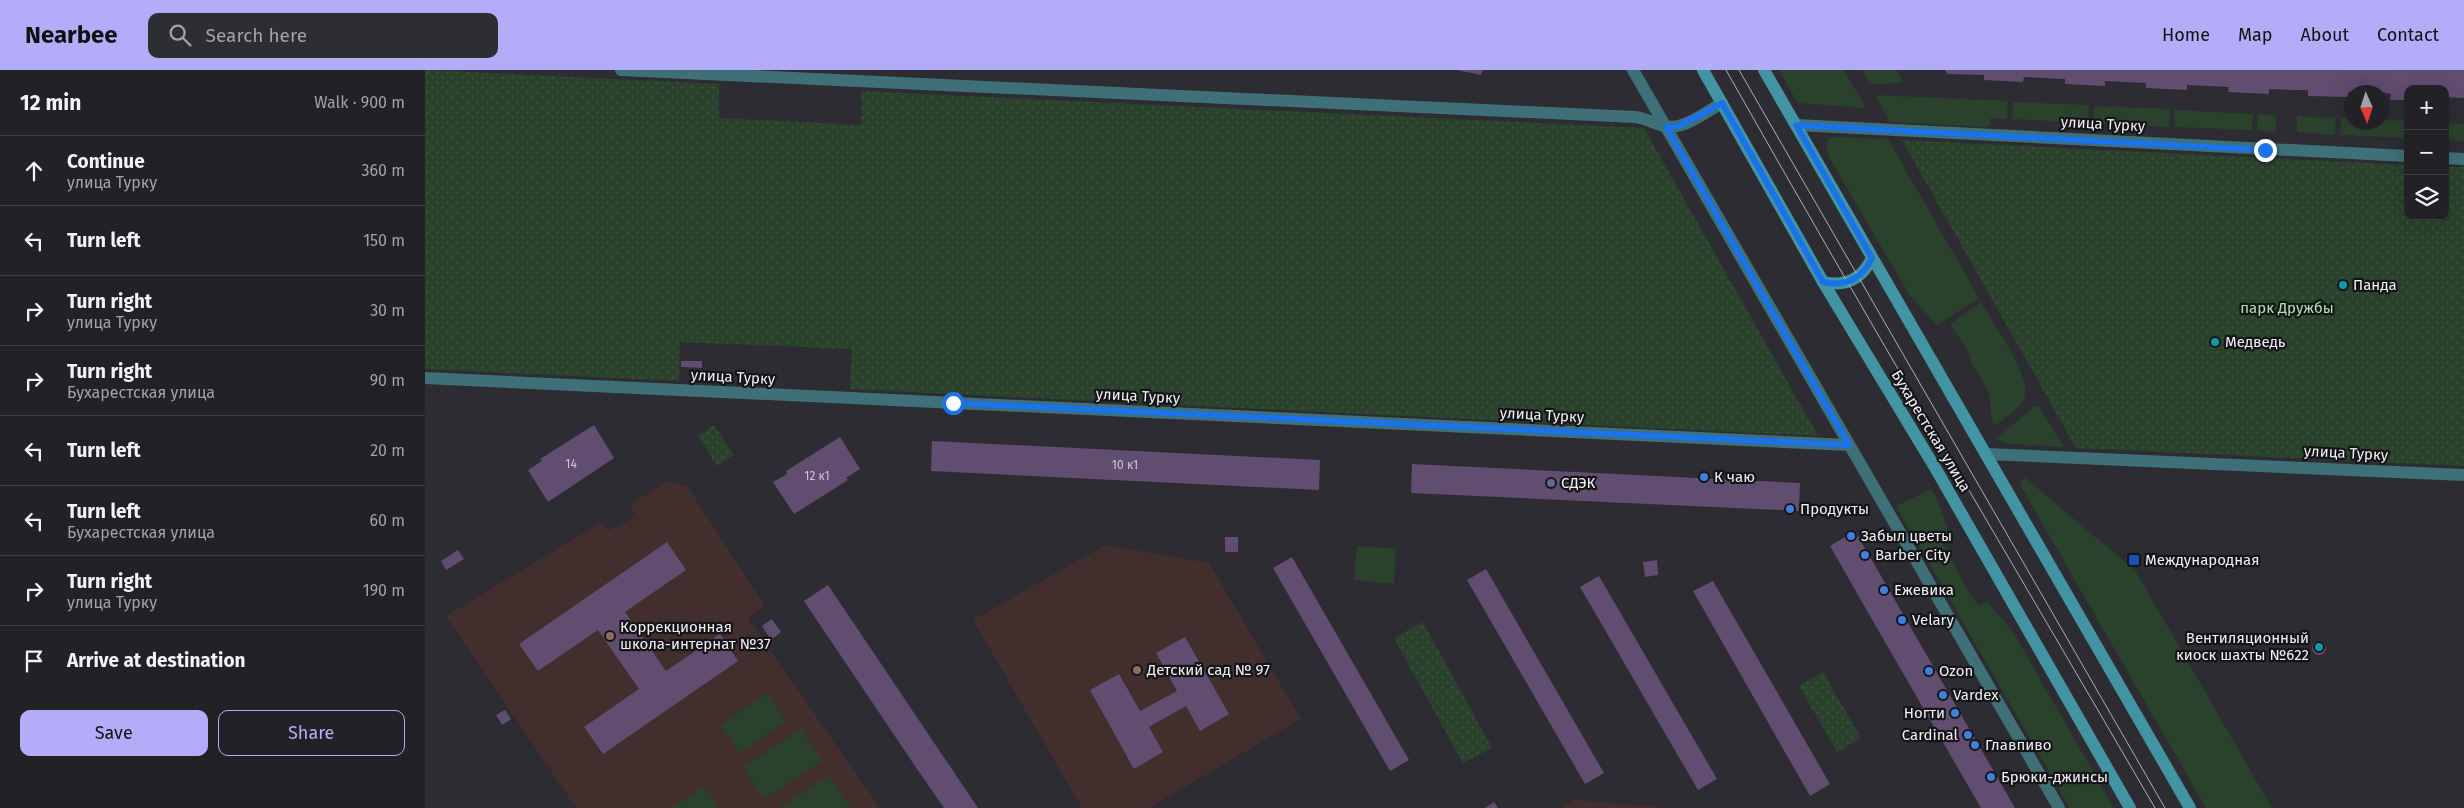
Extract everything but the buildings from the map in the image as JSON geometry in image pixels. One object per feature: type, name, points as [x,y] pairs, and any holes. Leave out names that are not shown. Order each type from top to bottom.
[{"type":"main road","name":"Бухарестская улица","points":[[1703,70],[1823,282],[1937,471],[2131,808]]},
{"type":"main road","points":[[1763,70],[2190,808]]},
{"type":"main road","points":[[1823,282],[1835,285],[1855,279],[1867,269],[1872,258]]},
{"type":"street","points":[[621,70],[1635,117],[1666,127],[1679,126],[1722,103]]},
{"type":"street","points":[[1633,70],[2059,808]]},
{"type":"street","name":"улица Турку","points":[[1796,125],[2404,156]]},
{"type":"street","points":[[2449,158],[2464,159]]},
{"type":"street","name":"улица Турку","points":[[425,378],[1849,445]]},
{"type":"street","name":"улица Турку","points":[[1986,454],[2464,475]]},
{"type":"shaded area","name":"Коррекционная школа-интернат №37","points":[[667,481],[687,486],[765,606],[748,618],[880,808],[576,808],[446,616],[600,523],[609,531],[636,516],[630,505]]},
{"type":"shaded area","name":"Детский сад № 97","points":[[1105,545],[1209,563],[1301,719],[1149,808],[1082,808],[973,620]]},
{"type":"shaded area","points":[[1575,800],[1671,808],[1560,808]]},
{"type":"green space","points":[[425,70],[719,84],[719,118],[861,125],[862,91],[1644,128],[1818,436],[850,389],[852,349],[680,342],[679,381],[425,369]]},
{"type":"green space","points":[[1779,70],[1844,70],[1866,108],[1798,103]]},
{"type":"green space","points":[[1862,70],[1896,70],[1902,79],[1901,83],[1870,84]]},
{"type":"green space","points":[[1876,95],[2008,101],[2007,119],[1990,118],[1990,124],[1986,127],[1890,122]]},
{"type":"green space","points":[[2013,102],[2089,105],[2088,123],[2012,119]]},
{"type":"green space","points":[[2094,106],[2170,109],[2169,127],[2093,123]]},
{"type":"green space","points":[[2175,110],[2253,114],[2252,130],[2174,127]]},
{"type":"green space","points":[[2258,114],[2276,115],[2276,132],[2257,131]]},
{"type":"green space","points":[[2297,116],[2336,118],[2335,135],[2297,132]]},
{"type":"green space","points":[[2341,118],[2344,118],[2344,130],[2389,130],[2389,120],[2404,121],[2404,138],[2340,135]]},
{"type":"green space","points":[[2449,123],[2464,124],[2464,141],[2449,140]]},
{"type":"green space","points":[[1834,137],[1888,139],[1979,298],[1937,325],[1910,296],[1829,157],[1826,144],[1829,139]]},
{"type":"green space","name":"парк Дружбы","points":[[1902,140],[2404,165],[2404,220],[2449,220],[2449,167],[2464,167],[2464,466],[2076,448]]},
{"type":"green space","points":[[1981,302],[2017,362],[2025,387],[2025,396],[2020,405],[1995,426],[1992,422],[1989,392],[1970,360],[1965,347],[1950,324]]},
{"type":"green space","points":[[2039,406],[2064,447],[2010,444],[1995,439],[2034,407]]},
{"type":"green space","points":[[714,425],[734,455],[717,466],[698,436]]},
{"type":"green space","points":[[2024,477],[2135,570],[2272,808],[2206,808],[2019,483]]},
{"type":"green space","points":[[1931,489],[1938,501],[1950,537],[1942,541],[1966,588],[1979,606],[1987,602],[2012,630],[2114,808],[2070,808],[1896,506]]},
{"type":"green space","points":[[1357,546],[1396,549],[1394,584],[1354,580]]},
{"type":"green space","points":[[1423,622],[1492,748],[1463,763],[1394,638]]},
{"type":"green space","points":[[1823,672],[1861,738],[1837,752],[1799,686]]},
{"type":"green space","points":[[767,693],[786,721],[740,753],[721,725]]},
{"type":"green space","points":[[801,729],[822,761],[764,799],[743,767]]},
{"type":"green space","points":[[829,775],[850,808],[780,808]]},
{"type":"green space","points":[[704,786],[719,808],[672,808]]},
{"type":"tram line","points":[[1726,70],[2155,808]]},
{"type":"tram line","points":[[1739,70],[2165,808]]},
{"type":"place","name":"Панда","points":[[2343,285]]},
{"type":"place","name":"Медведь","points":[[2215,342]]},
{"type":"place","name":"К чаю","points":[[1704,477]]},
{"type":"place","name":"СДЭК","points":[[1551,483]]},
{"type":"place","name":"Продукты","points":[[1790,509]]},
{"type":"place","name":"Забыл цветы","points":[[1851,536]]},
{"type":"place","name":"Barber City","points":[[1865,555]]},
{"type":"place","name":"Международная","points":[[2134,560]]},
{"type":"place","name":"Ежевика","points":[[1884,590]]},
{"type":"place","name":"Velary","points":[[1902,620]]},
{"type":"place","name":"Коррекционная школа-интернат №37","points":[[610,636]]},
{"type":"place","name":"Вентиляционный киоск шахты №622","points":[[2319,647]]},
{"type":"place","name":"Детский сад № 97","points":[[1137,670]]},
{"type":"place","name":"Ozon","points":[[1929,671]]},
{"type":"place","name":"Vardex","points":[[1943,695]]},
{"type":"place","name":"Ногти","points":[[1955,713]]},
{"type":"place","name":"Cardinal","points":[[1968,735]]},
{"type":"place","name":"Главпиво","points":[[1975,745]]},
{"type":"place","name":"Брюки-джинсы","points":[[1991,777]]},
{"type":"route","points":[[953,403],[1741,440],[1828,446],[1849,445],[1666,127],[1679,126],[1722,103],[1823,282],[1835,285],[1847,283],[1858,278],[1867,269],[1872,258],[1796,125],[2265,150]]}]
